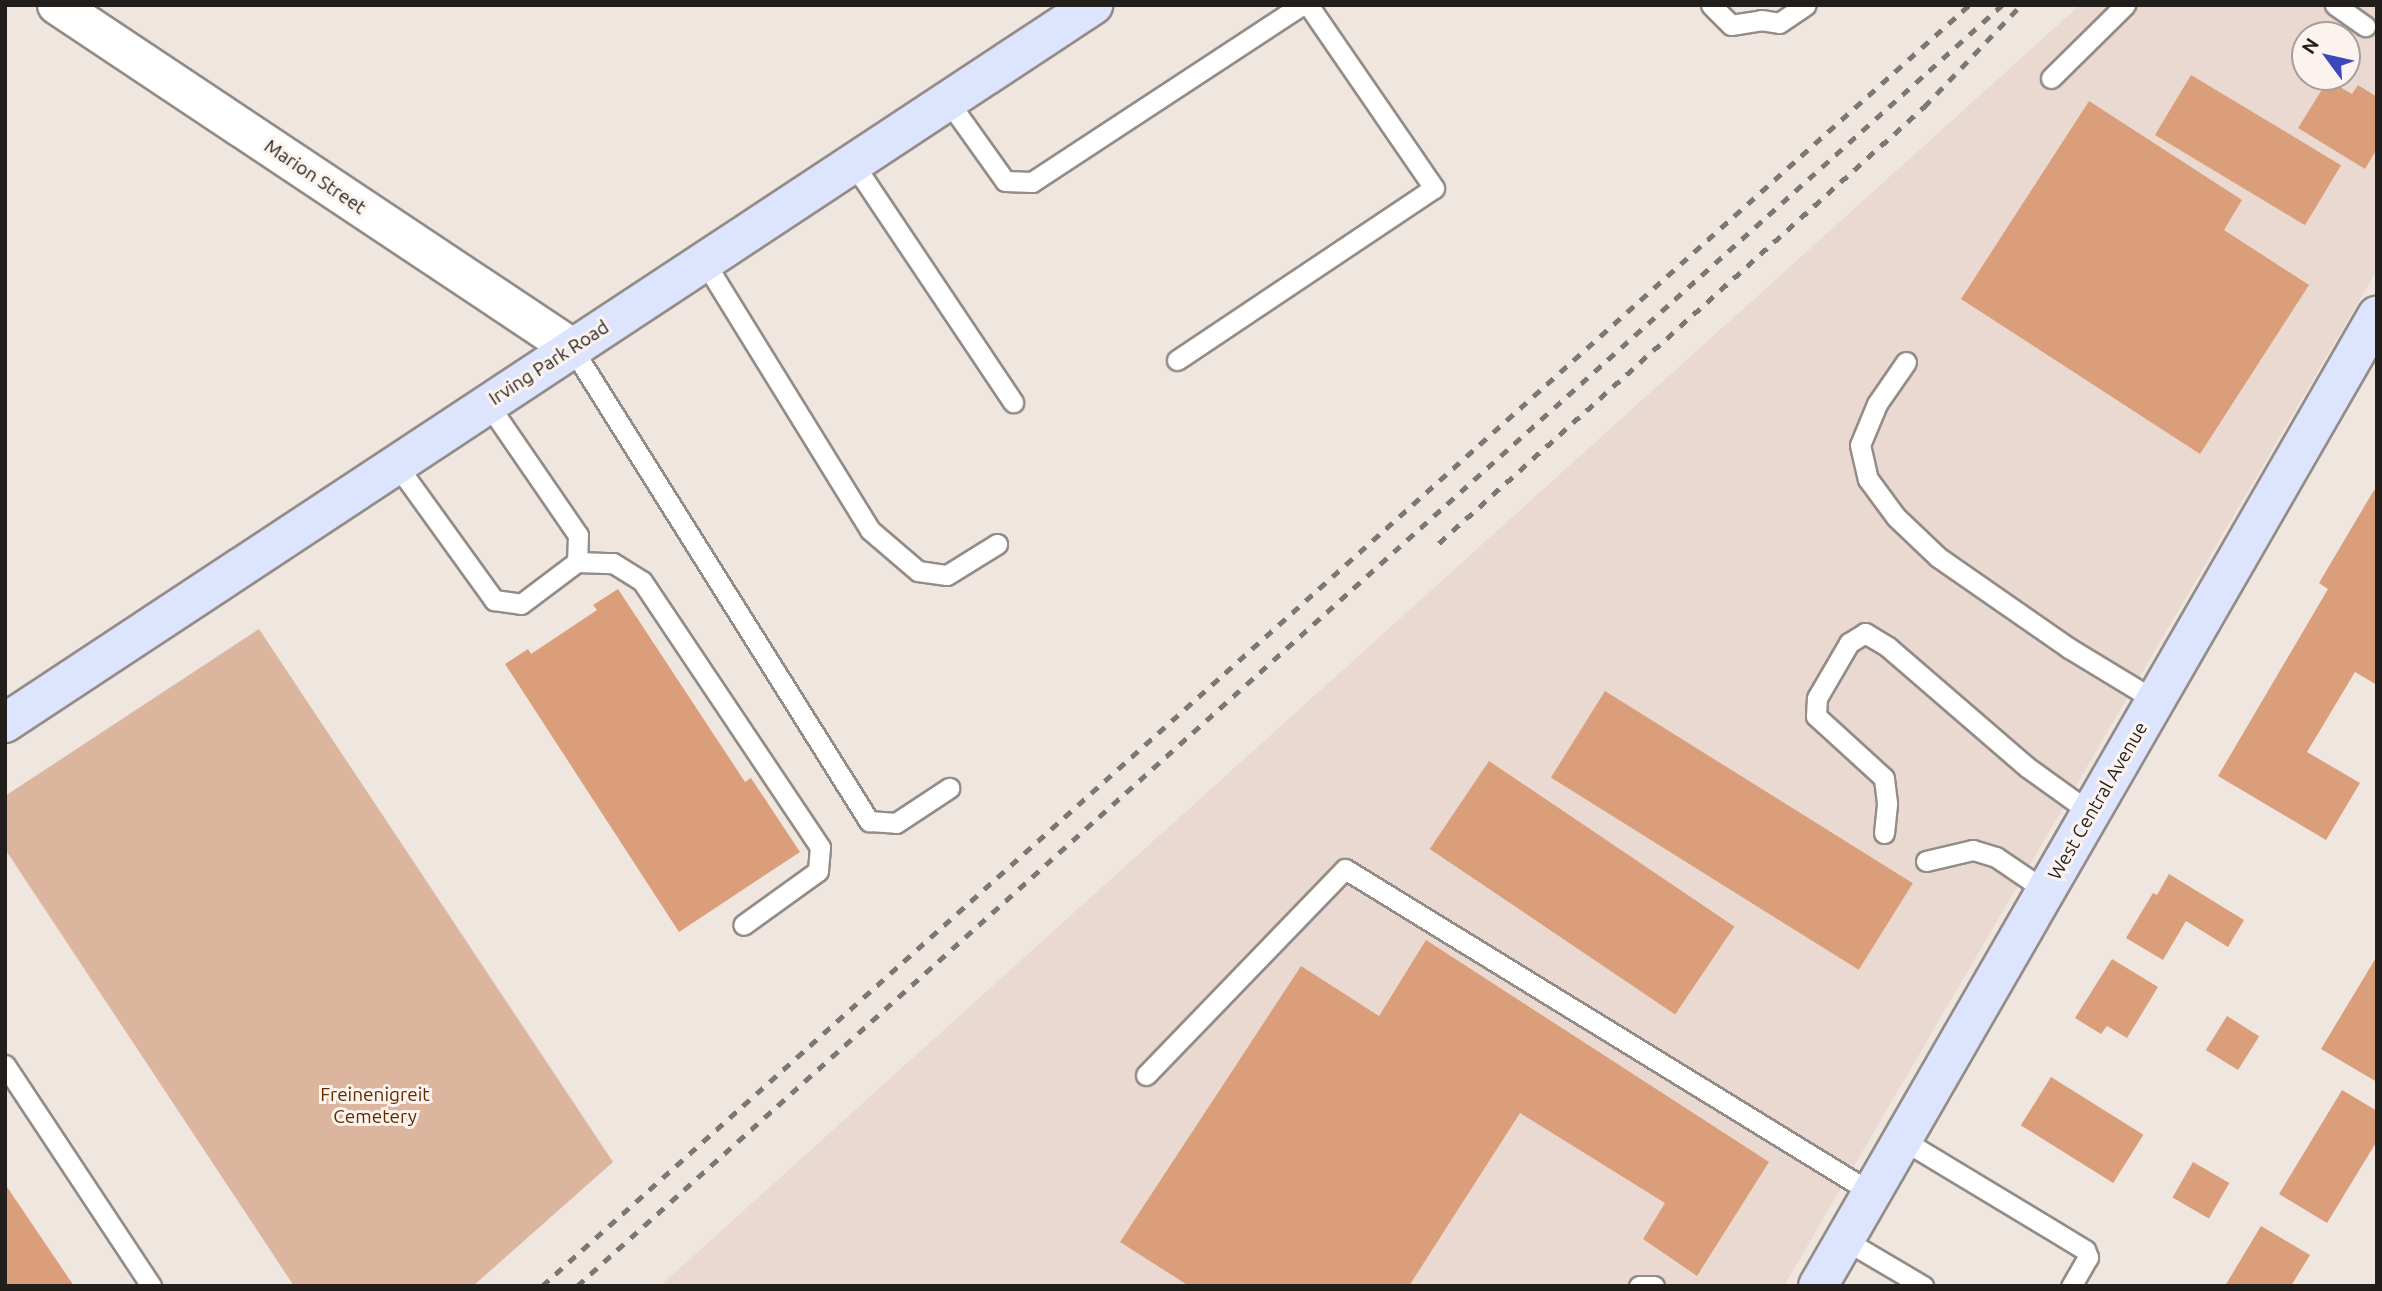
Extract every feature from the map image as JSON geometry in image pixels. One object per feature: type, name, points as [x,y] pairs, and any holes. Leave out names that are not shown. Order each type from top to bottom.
[{"type":"main road","name":"Irving Park Road","points":[[5,723],[1093,5]]},
{"type":"main road","name":"West Central Avenue","points":[[1818,1286],[2377,316]]},
{"type":"street","name":"Marion Street","points":[[57,5],[572,348]]},
{"type":"lane","points":[[948,101],[1005,181],[1032,182],[1301,5]]},
{"type":"lane","points":[[1177,360],[1434,188],[1308,5]]},
{"type":"lane","points":[[1711,5],[1731,24],[1757,13],[1779,23],[1806,5]]},
{"type":"lane","points":[[2051,78],[2125,5]]},
{"type":"lane","points":[[2335,5],[2365,26]]},
{"type":"lane","points":[[853,163],[1013,402]]},
{"type":"lane","points":[[704,261],[870,530],[918,570],[947,575],[997,544]]},
{"type":"lane","points":[[572,348],[869,821],[896,823],[949,788]]},
{"type":"lane","points":[[1906,362],[1877,404],[1860,445],[1868,479],[1896,517],[1938,557],[2069,648],[2156,701]]},
{"type":"lane","points":[[488,404],[578,535],[577,562]]},
{"type":"lane","points":[[396,464],[494,600],[521,604],[577,562],[613,563],[642,580],[820,847],[818,871],[743,925]]},
{"type":"lane","points":[[1884,833],[1887,803],[1884,778],[1816,716],[1817,698],[1849,643],[1865,633],[1888,647],[2027,767],[2091,813]]},
{"type":"lane","points":[[1926,861],[1973,850],[1996,857],[2046,891]]},
{"type":"lane","points":[[1146,1075],[1345,869],[1872,1193]]},
{"type":"lane","points":[[5,1065],[151,1286]]},
{"type":"lane","points":[[1903,1140],[2085,1250],[2088,1257],[2071,1286]]},
{"type":"lane","points":[[1845,1240],[1923,1286]]},
{"type":"lane","points":[[1639,1286],[1654,1286]]},
{"type":"shaded area","points":[[2080,5],[2377,5],[2377,270],[1784,1286],[660,1286]]},
{"type":"green space","name":"Freinenigreit Cemetery","points":[[259,629],[613,1162],[473,1286],[294,1286],[5,849],[5,796]]},
{"type":"building","points":[[2191,75],[2341,165],[2305,225],[2155,135]]},
{"type":"building","points":[[2361,87],[2377,97],[2377,149],[2365,169],[2298,128],[2321,91],[2347,91],[2352,94],[2354,91],[2361,91]]},
{"type":"building","points":[[2089,101],[2242,200],[2224,230],[2309,285],[2200,454],[1961,299]]},
{"type":"building","points":[[2374,490],[2377,492],[2377,685],[2355,672],[2307,752],[2360,783],[2326,840],[2218,776],[2328,589],[2319,583]]},
{"type":"building","points":[[618,589],[745,782],[751,778],[800,852],[679,932],[505,664],[528,649],[531,654],[597,610],[593,605]]},
{"type":"building","points":[[1605,691],[1913,883],[1859,970],[1551,778]]},
{"type":"building","points":[[1489,761],[1734,927],[1675,1014],[1430,849]]},
{"type":"building","points":[[2169,874],[2244,920],[2228,947],[2186,921],[2163,960],[2126,938],[2153,893],[2157,895]]},
{"type":"building","points":[[1426,940],[1769,1162],[1697,1276],[1643,1239],[1665,1203],[1520,1113],[1409,1286],[1189,1286],[1120,1242],[1301,966],[1379,1016]]},
{"type":"building","points":[[2377,956],[2377,1082],[2321,1049]]},
{"type":"building","points":[[2112,959],[2158,987],[2127,1038],[2107,1026],[2101,1034],[2075,1018]]},
{"type":"building","points":[[2227,1016],[2259,1036],[2238,1070],[2206,1050]]},
{"type":"building","points":[[2051,1077],[2143,1135],[2113,1183],[2021,1125]]},
{"type":"building","points":[[2342,1090],[2377,1111],[2377,1141],[2327,1223],[2279,1194]]},
{"type":"building","points":[[2193,1162],[2229,1183],[2209,1219],[2172,1198]]},
{"type":"building","points":[[5,1184],[74,1286],[5,1286]]},
{"type":"building","points":[[2261,1226],[2310,1255],[2291,1286],[2225,1286]]},
{"type":"railway","points":[[542,1286],[1969,5]]},
{"type":"railway","points":[[577,1286],[2002,5]]},
{"type":"railway","points":[[1439,543],[1924,107],[2021,5]]}]
